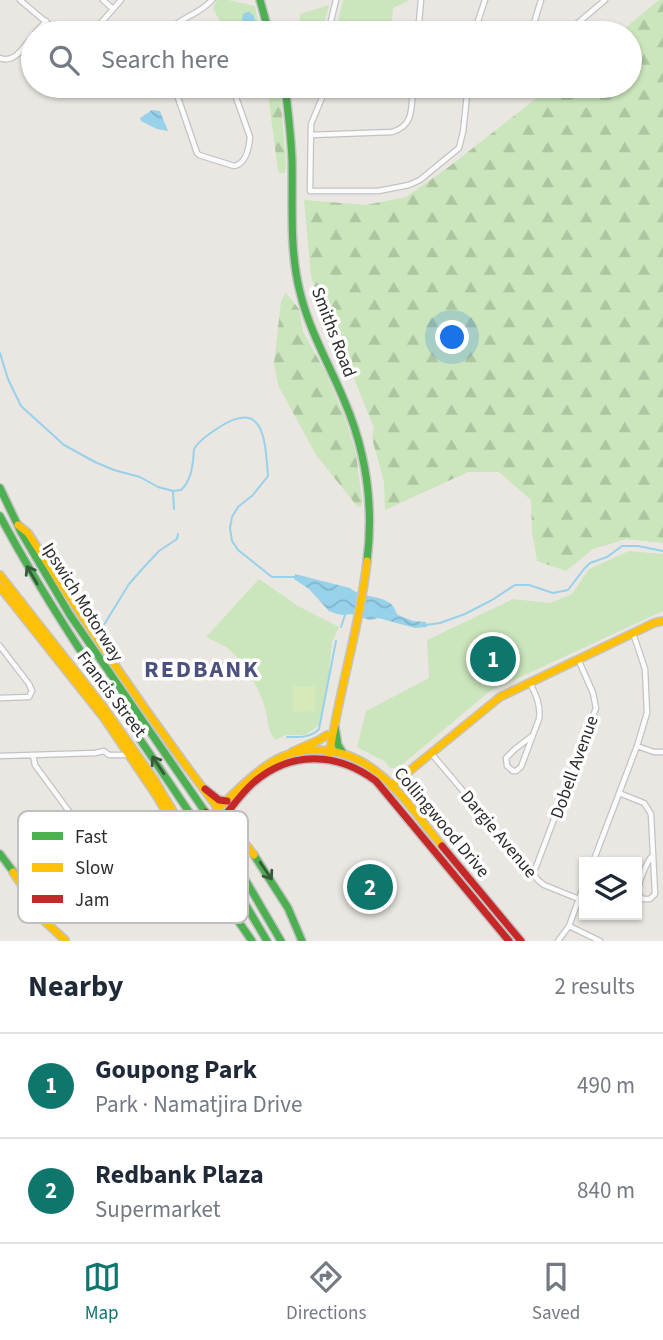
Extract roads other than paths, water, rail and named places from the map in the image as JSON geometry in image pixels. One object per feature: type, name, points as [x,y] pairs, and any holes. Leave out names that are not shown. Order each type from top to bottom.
[{"type":"main road","points":[[263,0],[268,21]]},
{"type":"main road","name":"Smiths Road","points":[[286,98],[291,133],[291,218],[295,269],[311,327],[350,415],[364,461],[370,513],[365,576],[327,753]]},
{"type":"main road","name":"Ipswich Motorway","points":[[0,488],[39,565],[71,617],[205,811]]},
{"type":"main road","name":"Ipswich Motorway","points":[[0,516],[55,614],[185,811]]},
{"type":"main road","points":[[18,525],[28,533],[90,631],[219,811]]},
{"type":"main road","name":"Francis Street","points":[[0,575],[105,709],[173,811]]},
{"type":"main road","name":"Francis Street","points":[[0,587],[77,684],[130,756],[165,811]]},
{"type":"main road","name":"Smiths Road","points":[[327,753],[333,701],[356,620]]},
{"type":"main road","points":[[388,788],[494,701],[663,621]]},
{"type":"main road","points":[[334,719],[338,745],[343,753]]},
{"type":"main road","points":[[288,754],[299,746],[324,739],[327,735]]},
{"type":"main road","name":"Collingwood Drive","points":[[222,811],[227,801],[254,773],[288,754],[311,750],[352,756],[372,767],[509,941]]},
{"type":"main road","name":"Collingwood Drive","points":[[224,811],[269,772],[283,765],[327,753],[362,770],[388,788],[521,941]]},
{"type":"main road","points":[[198,784],[219,800],[227,801]]},
{"type":"main road","points":[[248,847],[272,880],[302,941]]},
{"type":"main road","points":[[0,854],[18,878]]},
{"type":"main road","name":"Ipswich Motorway","points":[[248,884],[281,941]]},
{"type":"main road","name":"Ipswich Motorway","points":[[248,907],[267,941]]},
{"type":"main road","points":[[53,923],[65,941]]},
{"type":"main road","points":[[239,923],[252,941]]},
{"type":"street","points":[[20,0],[46,21]]},
{"type":"street","points":[[103,0],[113,9]]},
{"type":"street","points":[[102,21],[121,0]]},
{"type":"street","points":[[180,21],[201,11],[212,0]]},
{"type":"street","points":[[331,21],[336,0]]},
{"type":"street","points":[[419,21],[421,0]]},
{"type":"street","points":[[478,21],[485,0]]},
{"type":"street","points":[[535,21],[541,0]]},
{"type":"street","points":[[580,21],[605,0]]},
{"type":"street","points":[[0,58],[14,58],[21,50]]},
{"type":"street","points":[[178,98],[197,153],[239,166],[243,162],[250,137],[236,98]]},
{"type":"street","points":[[322,98],[311,124],[310,191],[378,191],[408,186],[420,180],[459,148],[467,98]]},
{"type":"street","points":[[310,135],[397,131],[410,119],[412,98]]},
{"type":"street","points":[[595,857],[647,713],[645,669],[633,633]]},
{"type":"street","points":[[0,646],[33,691],[29,697],[0,698]]},
{"type":"street","name":"Dobell Avenue","points":[[531,874],[536,867],[596,708],[593,693],[578,659]]},
{"type":"street","points":[[530,682],[540,713],[521,768],[513,771],[507,766],[506,758],[532,736]]},
{"type":"street","points":[[637,746],[663,752]]},
{"type":"street","points":[[0,756],[104,751],[109,755],[130,756]]},
{"type":"street","name":"Dargie Avenue","points":[[431,753],[531,874],[544,886],[579,900]]},
{"type":"street","points":[[33,755],[35,765],[69,811]]},
{"type":"street","points":[[619,793],[640,800],[649,808],[652,819],[655,894],[650,899],[642,899],[639,887],[653,855]]},
{"type":"street","points":[[558,941],[569,926],[579,900]]},
{"type":"street","points":[[569,926],[600,941]]},
{"type":"water","points":[[249,12],[255,21],[243,21],[243,14]]},
{"type":"water","points":[[152,110],[160,111],[168,131],[141,121],[140,118]]},
{"type":"water","points":[[295,574],[387,601],[398,615],[413,621],[426,622],[427,627],[415,628],[378,618],[370,620],[329,611],[309,589],[294,579]]},
{"type":"waterway","points":[[0,353],[8,379],[21,406],[64,445],[95,462],[173,491],[181,490],[190,477],[194,450],[201,440],[234,420],[254,420],[263,437],[268,476],[232,517],[232,541],[238,550],[272,577],[296,577]]},
{"type":"waterway","points":[[173,492],[174,509]]},
{"type":"waterway","points":[[102,628],[129,584],[159,551],[177,539],[178,534]]},
{"type":"waterway","points":[[425,625],[465,614],[515,585],[529,585],[553,593],[568,590],[590,563],[607,557],[622,546],[663,551]]},
{"type":"waterway","points":[[341,627],[345,615]]},
{"type":"waterway","points":[[287,737],[309,735],[319,729],[336,641]]},
{"type":"place","name":"Goupong Park","points":[[493,659]]},
{"type":"place","name":"Redbank Plaza","points":[[370,887]]},
{"type":"district","name":"REDBANK","points":[[202,669]]}]
